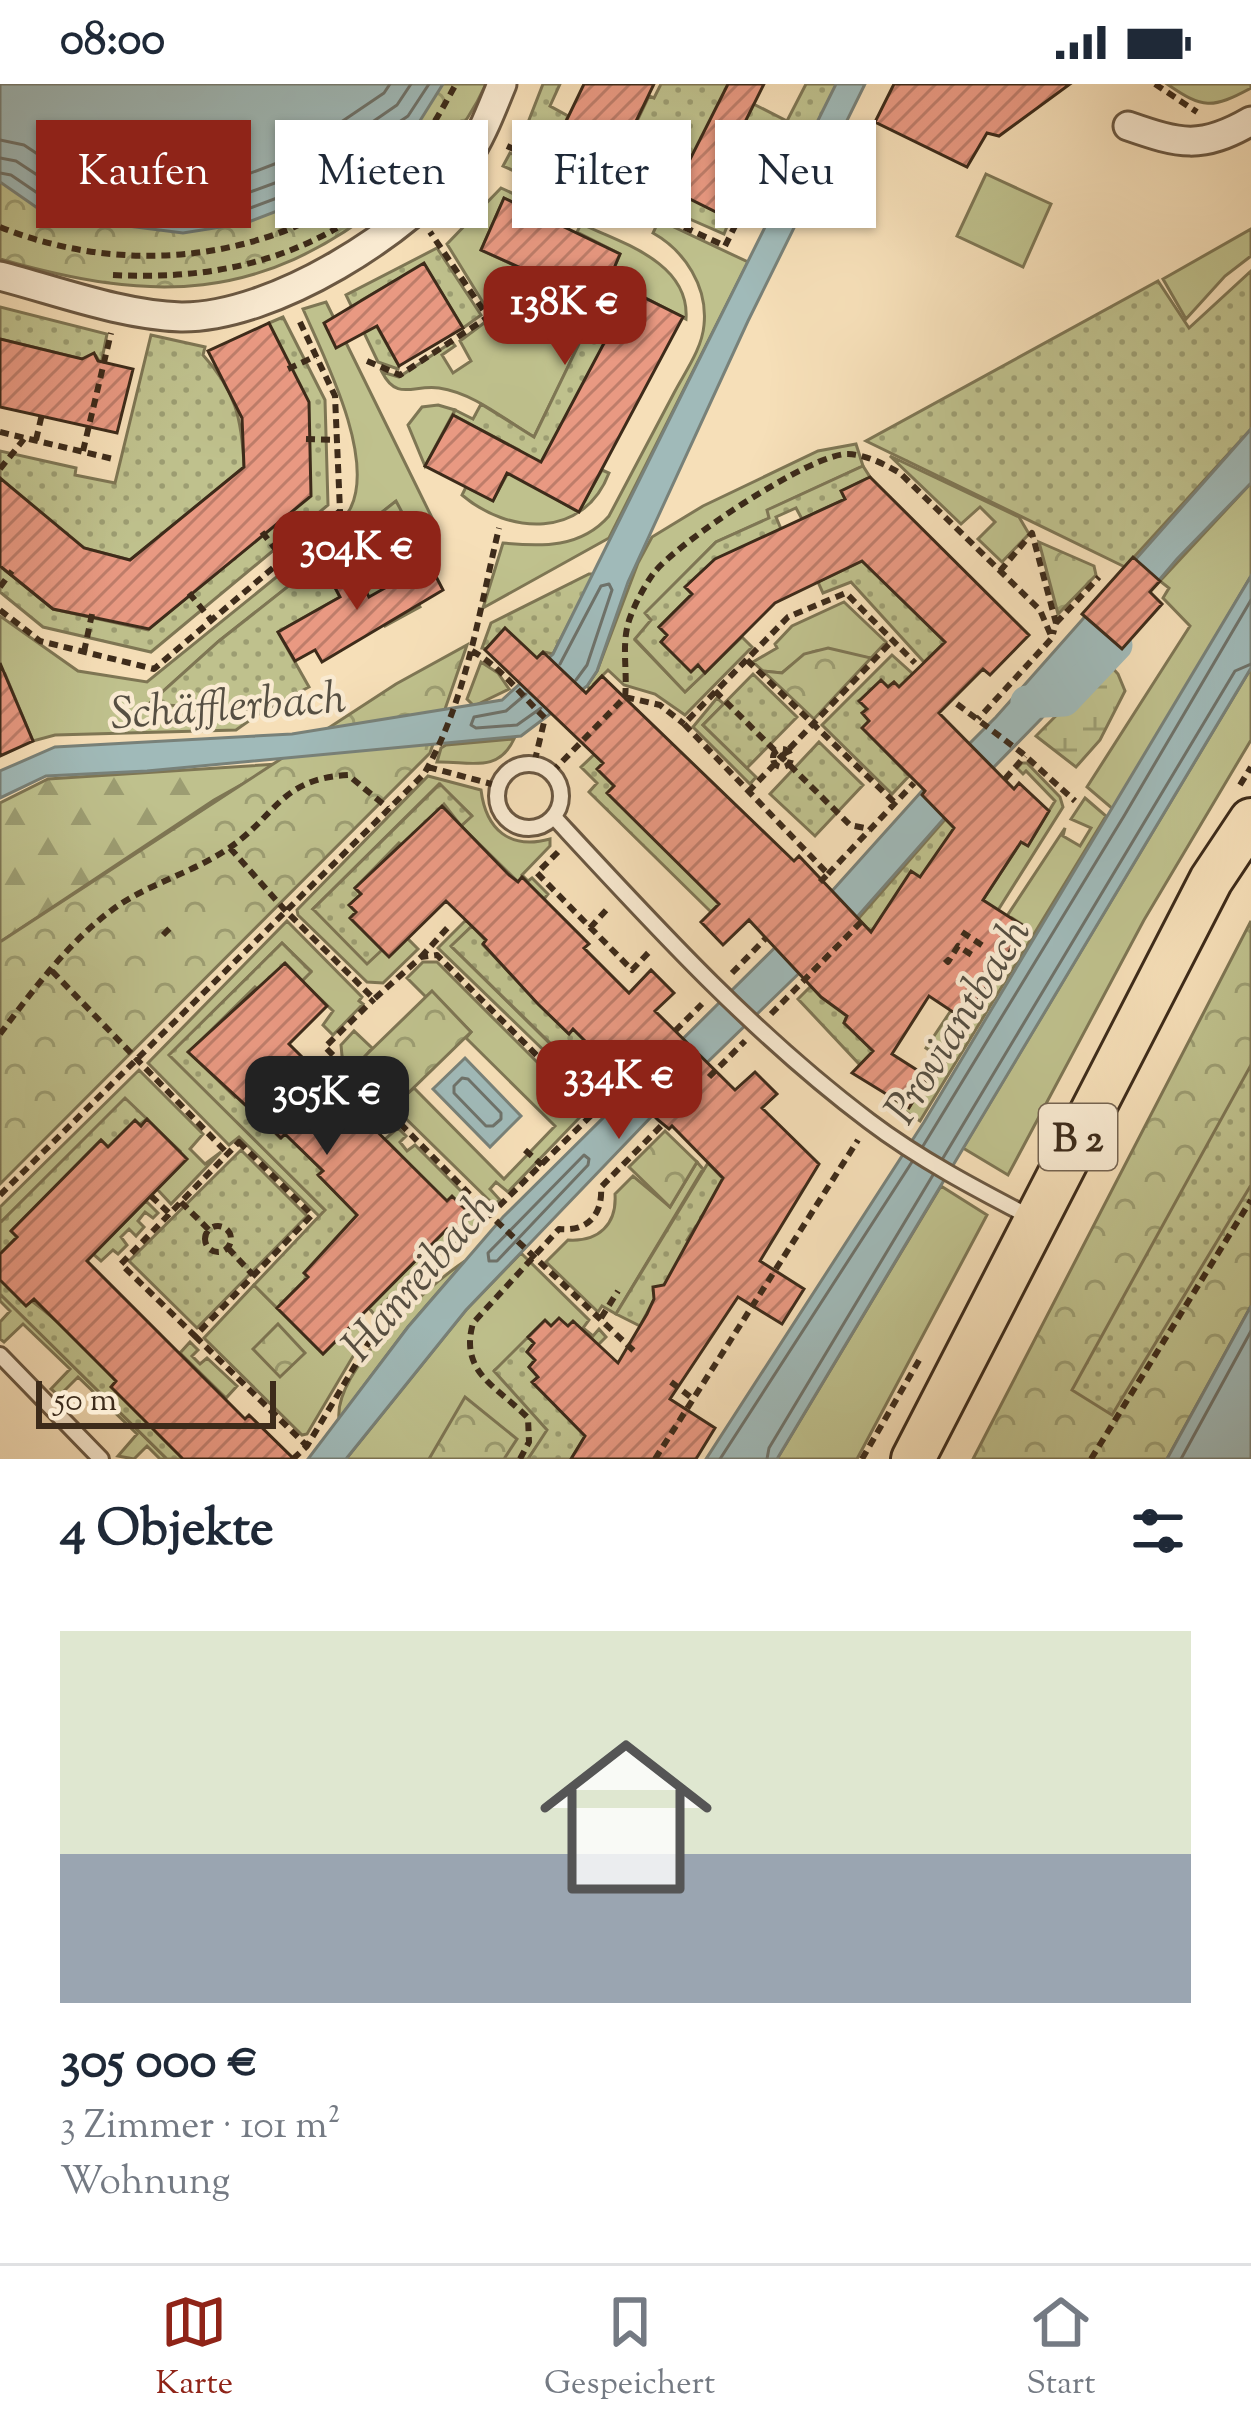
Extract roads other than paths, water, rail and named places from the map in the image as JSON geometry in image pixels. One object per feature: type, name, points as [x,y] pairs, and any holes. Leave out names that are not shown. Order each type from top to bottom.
[{"type":"main road","name":"B 2","points":[[914,1459],[1019,1211],[1211,880],[1251,820]]},
{"type":"street","points":[[0,276],[117,307],[180,316],[214,313],[329,274],[413,210],[466,158],[502,84]]},
{"type":"street","points":[[1127,126],[1182,144],[1222,137],[1251,121]]},
{"type":"lane","points":[[533,764],[551,772],[562,792],[554,817],[539,827],[518,827],[501,812],[499,786],[514,767],[533,764]]},
{"type":"lane","points":[[554,817],[758,1028],[870,1122],[1019,1211]]},
{"type":"lane","points":[[0,1355],[101,1459]]},
{"type":"water","points":[[0,84],[443,84],[420,120],[275,120],[275,212],[251,221],[251,120],[36,120],[36,207],[0,182]]},
{"type":"water","points":[[836,84],[865,84],[847,120],[818,120]]},
{"type":"water","points":[[144,228],[214,228],[183,233]]},
{"type":"water","points":[[765,228],[794,228],[628,582],[597,671],[587,686],[521,736],[46,776],[0,798],[0,771],[55,747],[292,734],[502,700],[553,654]]},
{"type":"water","points":[[1251,429],[1251,483],[1177,559],[1041,719],[857,917],[652,1116],[466,1310],[346,1459],[308,1459],[408,1327],[503,1217],[832,891],[996,717]]},
{"type":"water","points":[[1251,576],[1251,668],[777,1459],[706,1459],[924,1122]]},
{"type":"water","points":[[465,1058],[521,1116],[490,1147],[433,1089]]},
{"type":"water","points":[[1251,1306],[1251,1459],[1167,1459]]},
{"type":"waterway","name":"Hanreibach","points":[[1027,702],[1064,700],[1116,645]]},
{"type":"water label","name":"Schäfflerbach","points":[[228,704]]},
{"type":"water label","name":"Proviantbach","points":[[956,1020]]}]
